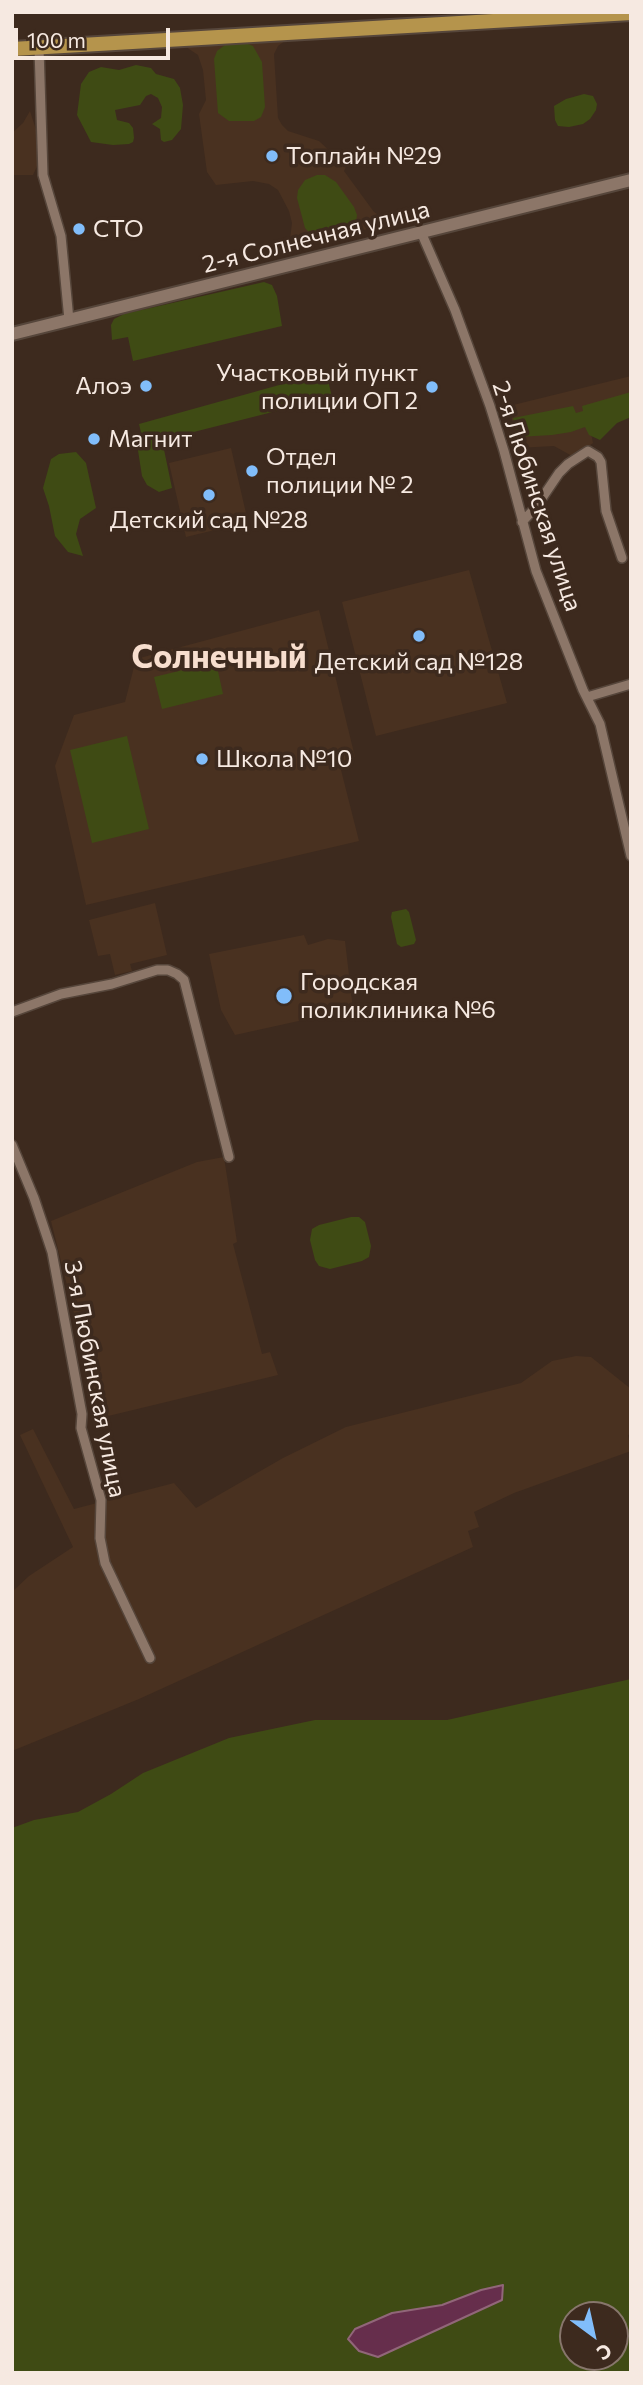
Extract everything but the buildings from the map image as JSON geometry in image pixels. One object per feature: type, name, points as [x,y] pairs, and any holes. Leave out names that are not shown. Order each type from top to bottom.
[{"type":"main road","points":[[12,50],[585,13],[631,13]]},
{"type":"main road","name":"2-я Солнечная улица","points":[[12,334],[631,180]]},
{"type":"street","points":[[39,48],[43,175],[61,236],[69,320]]},
{"type":"street","name":"2-я Любинская улица","points":[[421,232],[455,310],[485,394],[504,451],[536,571],[600,724],[631,856]]},
{"type":"street","points":[[522,522],[536,507],[559,473],[588,451],[601,462],[606,510],[622,558]]},
{"type":"street","points":[[587,697],[631,684]]},
{"type":"street","points":[[12,1012],[61,994],[112,984],[157,970],[168,970],[177,974],[184,980],[229,1157]]},
{"type":"street","name":"3-я Любинская улица","points":[[12,1145],[38,1207],[52,1252],[82,1414],[81,1428],[101,1500],[100,1538],[105,1563],[150,1658]]},
{"type":"shaded area","points":[[286,40],[278,46],[274,54],[278,118],[282,125],[288,131],[319,141],[333,154],[368,149],[371,161],[346,167],[344,171],[374,212],[391,223],[281,251],[290,239],[292,223],[278,190],[269,184],[253,181],[216,185],[207,172],[199,114],[206,100],[203,70],[198,55],[186,47]]},
{"type":"shaded area","points":[[30,111],[37,133],[39,162],[33,175],[12,175],[12,133],[23,123]]},
{"type":"shaded area","points":[[631,376],[631,394],[586,407],[593,443],[574,457],[554,446],[518,448],[509,406]]},
{"type":"shaded area","name":"Детский сад №28","points":[[231,448],[248,522],[186,537],[169,463]]},
{"type":"shaded area","name":"Детский сад №128","points":[[469,570],[507,703],[376,736],[342,602]]},
{"type":"shaded area","name":"Школа №10","points":[[319,610],[355,757],[339,762],[359,841],[86,905],[55,766],[74,715],[125,702],[136,659]]},
{"type":"shaded area","points":[[155,903],[167,955],[130,964],[132,971],[115,975],[110,954],[98,956],[89,920]]},
{"type":"shaded area","name":"Городская поликлиника №6","points":[[304,935],[308,945],[328,939],[345,941],[353,1009],[235,1035],[221,1010],[209,954]]},
{"type":"shaded area","points":[[224,1157],[237,1242],[233,1244],[262,1354],[270,1352],[278,1375],[100,1418],[51,1221],[197,1162]]},
{"type":"shaded area","points":[[576,1356],[591,1357],[631,1389],[631,1434],[628,1435],[631,1451],[514,1493],[474,1512],[479,1527],[468,1531],[473,1547],[139,1699],[12,1751],[12,1592],[29,1576],[73,1547],[20,1435],[33,1429],[74,1509],[174,1483],[196,1508],[283,1458],[346,1427],[521,1383],[552,1361]]},
{"type":"shaded area","points":[[503,2285],[502,2300],[378,2357],[359,2351],[348,2339],[355,2329],[392,2313],[442,2305],[481,2290]]},
{"type":"green space","points":[[233,42],[253,46],[262,62],[265,107],[261,117],[254,121],[229,121],[218,113],[214,59],[217,51]]},
{"type":"green space","points":[[136,65],[151,68],[156,74],[174,79],[180,88],[183,105],[181,129],[172,140],[161,140],[160,129],[152,124],[161,118],[162,107],[158,98],[151,94],[146,96],[140,105],[115,110],[117,120],[129,123],[133,128],[133,142],[113,145],[91,142],[77,115],[81,84],[89,72],[101,67],[119,70]]},
{"type":"green space","points":[[584,94],[593,96],[597,104],[590,119],[583,124],[558,126],[554,106]]},
{"type":"green space","points":[[325,175],[336,182],[357,215],[356,222],[347,232],[321,240],[316,239],[305,228],[297,198],[298,190],[305,180]]},
{"type":"green space","points":[[264,282],[272,285],[277,296],[282,326],[133,361],[128,337],[112,340],[111,325],[114,319],[124,314]]},
{"type":"green space","points":[[326,372],[332,397],[162,440],[172,488],[159,492],[147,485],[142,476],[137,444],[143,441],[139,424]]},
{"type":"green space","points":[[631,392],[631,417],[617,423],[600,440],[589,435],[585,427],[552,435],[518,437],[513,418],[573,406],[576,413],[583,411],[582,406]]},
{"type":"green space","points":[[76,452],[86,463],[96,508],[80,519],[76,534],[83,556],[68,552],[55,536],[43,488],[51,459],[59,454]]},
{"type":"green space","points":[[216,662],[223,694],[162,709],[154,677]]},
{"type":"green space","points":[[127,736],[149,829],[92,843],[70,750]]},
{"type":"green space","points":[[406,909],[416,940],[414,944],[401,947],[397,944],[391,917],[392,912]]},
{"type":"green space","points":[[359,1217],[365,1222],[371,1246],[369,1257],[330,1269],[319,1266],[310,1240],[312,1229]]},
{"type":"green space","points":[[631,1679],[631,2373],[12,2373],[12,1828],[34,1820],[78,1812],[143,1773],[229,1738],[315,1720],[447,1720]],"holes":[[[503,2286],[348,2339],[355,2329],[392,2313],[442,2305],[481,2290]]]},
{"type":"place","name":"Топлайн №29","points":[[272,156]]},
{"type":"place","name":"СТО","points":[[79,229]]},
{"type":"place","name":"Алоэ","points":[[146,386]]},
{"type":"place","name":"Участковый пункт полиции ОП 2","points":[[432,387]]},
{"type":"place","name":"Магнит","points":[[94,439]]},
{"type":"place","name":"Отдел полиции № 2","points":[[252,471]]},
{"type":"place","name":"Детский сад №28","points":[[209,495]]},
{"type":"place","name":"Детский сад №128","points":[[419,636]]},
{"type":"place","name":"Школа №10","points":[[202,759]]},
{"type":"place","name":"Городская поликлиника №6","points":[[284,996]]},
{"type":"district","name":"Солнечный","points":[[219,657]]}]
